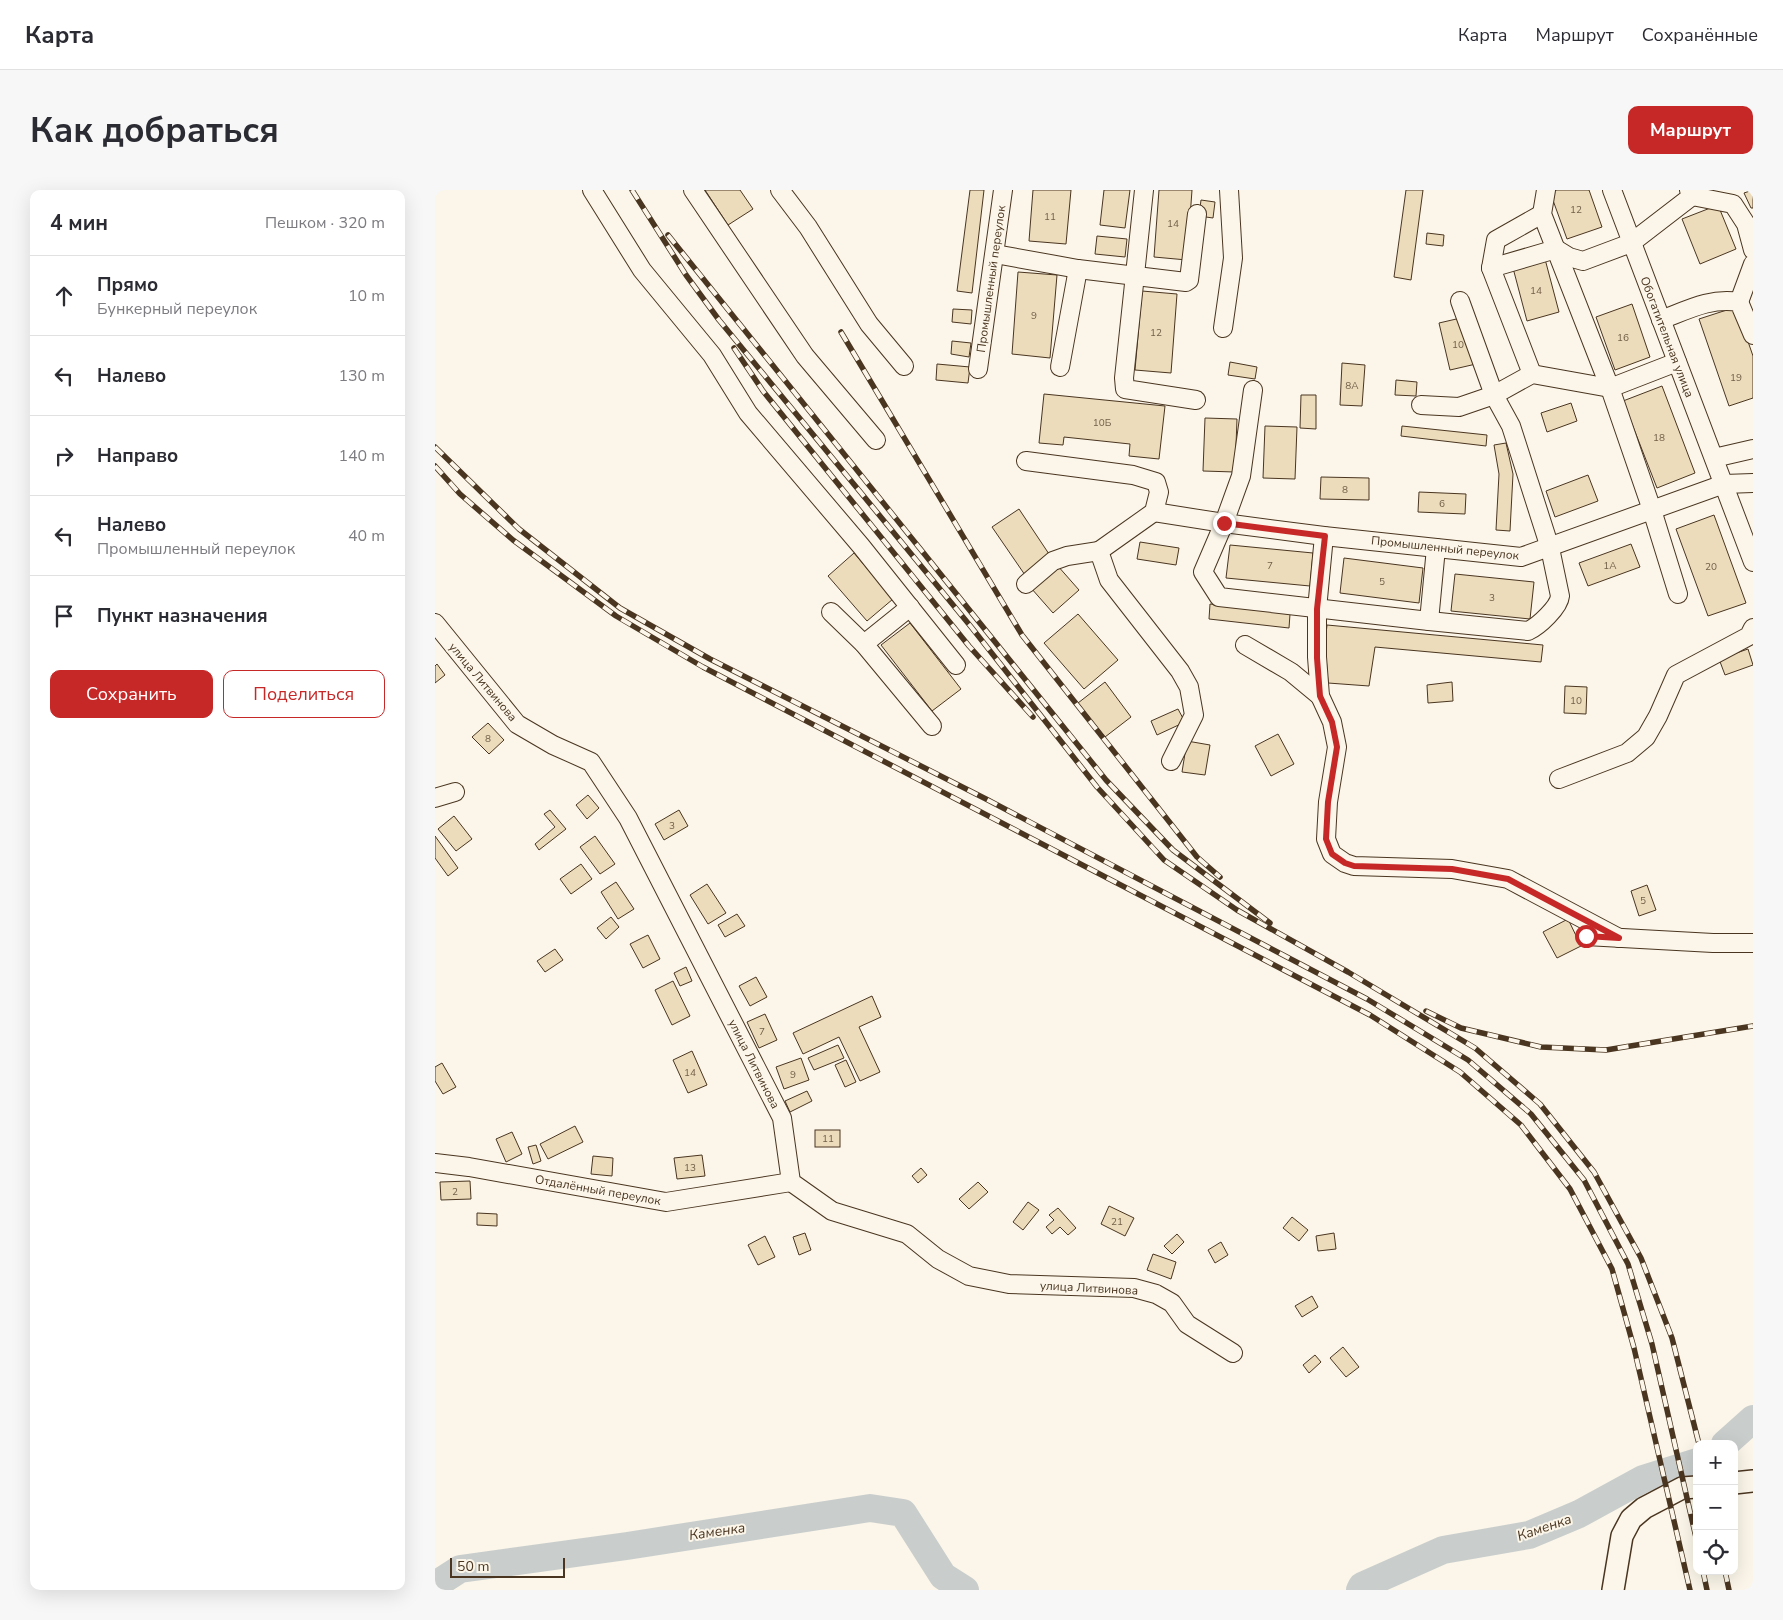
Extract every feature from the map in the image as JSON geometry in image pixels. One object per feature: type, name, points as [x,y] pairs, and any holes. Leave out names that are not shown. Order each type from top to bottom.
[{"type":"main road","points":[[1738,1483],[1753,1481]]},
{"type":"main road","points":[[1613,1590],[1622,1536],[1631,1519],[1643,1508],[1682,1488],[1693,1487]]},
{"type":"street","points":[[591,190],[642,270],[712,356],[748,413],[855,539],[956,665]]},
{"type":"street","points":[[693,190],[805,356],[876,440]]},
{"type":"street","points":[[780,190],[808,228],[869,324],[904,366]]},
{"type":"street","name":"Промышленный переулок","points":[[978,369],[1003,190]]},
{"type":"street","points":[[1144,190],[1124,378],[1125,389],[1196,400]]},
{"type":"street","points":[[1546,190],[1542,214],[1610,388],[1652,510],[1678,594]]},
{"type":"street","name":"Обогатительная улица","points":[[1612,190],[1753,562]]},
{"type":"street","points":[[1223,328],[1233,258],[1226,192]]},
{"type":"street","points":[[1491,268],[1556,249],[1569,257],[1583,261],[1631,243],[1691,193],[1733,204],[1746,224],[1753,250]]},
{"type":"street","points":[[995,254],[1078,269],[1186,282],[1189,280],[1197,214]]},
{"type":"street","points":[[1532,374],[1491,268],[1496,240],[1542,214]]},
{"type":"street","points":[[1753,264],[1739,302],[1753,335]]},
{"type":"street","points":[[1060,367],[1078,269]]},
{"type":"street","points":[[1253,390],[1241,476],[1203,572],[1219,597],[1528,631],[1534,628],[1560,603],[1561,596],[1550,548],[1511,426],[1493,395],[1460,300]]},
{"type":"street","points":[[1661,320],[1710,302],[1725,300],[1739,302]]},
{"type":"street","points":[[1421,404],[1459,407],[1493,395],[1532,374],[1610,388],[1677,362]]},
{"type":"street","points":[[1714,458],[1753,449]]},
{"type":"street","points":[[1026,462],[1133,476],[1156,482],[1159,492],[1154,512],[1099,551],[1067,556],[1053,561],[1026,584]]},
{"type":"street","name":"Промышленный переулок","points":[[1154,512],[1325,536],[1521,558],[1724,484],[1753,483]]},
{"type":"street","points":[[1325,536],[1317,609],[1317,658],[1320,696],[1332,722],[1337,747],[1328,802],[1326,839],[1332,854],[1345,863],[1354,866],[1452,869],[1508,879],[1619,938]]},
{"type":"street","points":[[1429,621],[1436,548]]},
{"type":"street","points":[[1099,551],[1109,580],[1180,671],[1189,688],[1194,715],[1171,761]]},
{"type":"street","points":[[864,644],[910,608]]},
{"type":"street","points":[[831,612],[864,644],[932,726]]},
{"type":"street","name":"улица Литвинова","points":[[435,623],[517,724],[553,745],[591,762],[628,818],[782,1118],[791,1182],[832,1211],[907,1234],[938,1259],[969,1276],[1009,1284],[1134,1288],[1156,1294],[1172,1303],[1187,1324],[1233,1353]]},
{"type":"street","points":[[1559,779],[1627,753],[1646,737],[1659,716],[1676,675],[1749,636],[1753,628]]},
{"type":"street","points":[[1245,645],[1291,672],[1320,696]]},
{"type":"street","points":[[435,798],[455,792]]},
{"type":"street","points":[[1586,936],[1713,944],[1753,943]]},
{"type":"street","name":"Отдалённый переулок","points":[[435,1163],[469,1167],[666,1202],[791,1182]]},
{"type":"building","points":[[705,190],[740,190],[753,209],[728,225]]},
{"type":"building","points":[[970,190],[984,190],[972,293],[957,291]]},
{"type":"building","points":[[1033,190],[1071,190],[1066,244],[1029,241]]},
{"type":"building","points":[[1104,190],[1130,190],[1125,228],[1100,225]]},
{"type":"building","points":[[1159,190],[1192,190],[1187,260],[1154,257]]},
{"type":"building","points":[[1406,190],[1423,190],[1411,280],[1394,277]]},
{"type":"building","points":[[1557,190],[1589,190],[1602,227],[1567,239],[1550,192]]},
{"type":"building","points":[[1753,190],[1753,208],[1751,208],[1744,193]]},
{"type":"building","points":[[1201,200],[1215,202],[1213,218],[1199,216]]},
{"type":"building","points":[[1718,205],[1736,249],[1700,264],[1682,219]]},
{"type":"building","points":[[1427,233],[1444,235],[1443,246],[1426,244]]},
{"type":"building","points":[[1097,236],[1127,239],[1125,257],[1095,254]]},
{"type":"building","points":[[1545,259],[1559,312],[1527,321],[1513,268]]},
{"type":"building","points":[[1018,272],[1057,275],[1050,358],[1012,354]]},
{"type":"building","points":[[1142,291],[1177,294],[1171,373],[1135,370]]},
{"type":"building","points":[[1632,304],[1650,357],[1615,370],[1596,317]]},
{"type":"building","points":[[1736,307],[1753,356],[1753,398],[1729,406],[1699,319]]},
{"type":"building","points":[[953,309],[972,310],[971,324],[952,322]]},
{"type":"building","points":[[1465,317],[1476,364],[1450,370],[1439,323]]},
{"type":"building","points":[[952,341],[971,343],[969,357],[951,354]]},
{"type":"building","points":[[1230,362],[1257,367],[1255,379],[1228,375]]},
{"type":"building","points":[[1342,363],[1365,365],[1362,406],[1340,405]]},
{"type":"building","points":[[937,364],[970,367],[968,383],[936,380]]},
{"type":"building","points":[[1396,380],[1417,382],[1416,396],[1395,395]]},
{"type":"building","points":[[1662,386],[1695,473],[1657,488],[1623,401]]},
{"type":"building","points":[[1044,394],[1165,406],[1159,459],[1129,456],[1130,444],[1064,437],[1063,445],[1039,443]]},
{"type":"building","points":[[1301,395],[1316,395],[1316,429],[1300,428]]},
{"type":"building","points":[[1571,403],[1577,421],[1547,432],[1541,413]]},
{"type":"building","points":[[1205,418],[1237,419],[1235,472],[1203,471]]},
{"type":"building","points":[[1265,426],[1297,427],[1295,479],[1263,478]]},
{"type":"building","points":[[1402,426],[1487,435],[1486,446],[1401,436]]},
{"type":"building","points":[[1506,443],[1513,474],[1510,531],[1496,530],[1499,474],[1494,445]]},
{"type":"building","points":[[1588,475],[1598,501],[1555,517],[1546,491]]},
{"type":"building","points":[[1321,477],[1369,478],[1369,500],[1320,499]]},
{"type":"building","points":[[1419,492],[1466,494],[1465,514],[1418,512]]},
{"type":"building","points":[[1019,509],[1051,557],[1025,575],[992,527]]},
{"type":"building","points":[[1714,515],[1746,603],[1708,616],[1676,529]]},
{"type":"building","points":[[1140,542],[1179,548],[1176,565],[1137,559]]},
{"type":"building","points":[[1631,544],[1640,567],[1588,586],[1579,563]]},
{"type":"building","points":[[1230,545],[1313,553],[1310,586],[1226,578]]},
{"type":"building","points":[[854,553],[893,599],[867,621],[828,576]]},
{"type":"building","points":[[1344,558],[1423,568],[1419,603],[1340,593]]},
{"type":"building","points":[[1057,565],[1079,590],[1053,613],[1031,588]]},
{"type":"building","points":[[1455,574],[1534,582],[1530,619],[1451,611]]},
{"type":"building","points":[[1210,604],[1290,614],[1289,628],[1209,619]]},
{"type":"building","points":[[1078,614],[1118,660],[1084,689],[1044,643]]},
{"type":"building","points":[[910,623],[961,689],[932,711],[881,645]]},
{"type":"building","points":[[1327,625],[1543,645],[1541,662],[1375,647],[1369,686],[1328,683],[1325,643]]},
{"type":"building","points":[[1748,649],[1753,665],[1725,675],[1719,659]]},
{"type":"building","points":[[437,664],[445,675],[435,683],[435,666]]},
{"type":"building","points":[[1105,682],[1131,717],[1105,737],[1078,703]]},
{"type":"building","points":[[1452,682],[1453,701],[1428,703],[1427,685]]},
{"type":"building","points":[[1565,686],[1587,687],[1586,714],[1564,713]]},
{"type":"building","points":[[1178,709],[1185,722],[1157,735],[1151,721]]},
{"type":"building","points":[[488,723],[504,740],[489,754],[472,737]]},
{"type":"building","points":[[1278,734],[1294,764],[1271,776],[1255,746]]},
{"type":"building","points":[[1187,741],[1210,745],[1205,775],[1182,772]]},
{"type":"building","points":[[588,795],[599,808],[587,819],[576,805]]},
{"type":"building","points":[[550,810],[566,829],[539,850],[535,844],[555,827],[544,814]]},
{"type":"building","points":[[679,810],[688,826],[664,840],[655,824]]},
{"type":"building","points":[[454,816],[472,839],[456,851],[438,829]]},
{"type":"building","points":[[435,836],[458,868],[448,876],[435,858]]},
{"type":"building","points":[[595,836],[615,864],[600,874],[580,847]]},
{"type":"building","points":[[581,864],[592,879],[571,894],[560,879]]},
{"type":"building","points":[[616,882],[634,909],[618,919],[601,892]]},
{"type":"building","points":[[707,884],[726,913],[708,924],[690,895]]},
{"type":"building","points":[[1647,885],[1656,910],[1639,916],[1631,891]]},
{"type":"building","points":[[737,914],[745,926],[725,937],[718,925]]},
{"type":"building","points":[[611,917],[619,927],[606,939],[597,928]]},
{"type":"building","points":[[1568,919],[1581,946],[1557,958],[1543,932]]},
{"type":"building","points":[[648,935],[660,959],[643,968],[630,944]]},
{"type":"building","points":[[555,949],[563,960],[545,972],[537,961]]},
{"type":"building","points":[[686,967],[692,981],[680,986],[674,973]]},
{"type":"building","points":[[756,977],[767,997],[750,1006],[739,986]]},
{"type":"building","points":[[673,981],[690,1016],[672,1025],[655,990]]},
{"type":"building","points":[[872,996],[881,1017],[859,1027],[880,1072],[860,1081],[839,1037],[803,1054],[793,1033]]},
{"type":"building","points":[[765,1014],[777,1040],[759,1048],[747,1022]]},
{"type":"building","points":[[838,1045],[844,1058],[814,1070],[808,1058]]},
{"type":"building","points":[[692,1051],[707,1085],[688,1093],[673,1060]]},
{"type":"building","points":[[801,1058],[809,1080],[784,1089],[776,1067]]},
{"type":"building","points":[[846,1060],[856,1082],[845,1087],[835,1065]]},
{"type":"building","points":[[442,1063],[456,1087],[443,1094],[435,1081],[435,1067]]},
{"type":"building","points":[[807,1091],[812,1101],[790,1112],[785,1101]]},
{"type":"building","points":[[575,1126],[583,1142],[548,1159],[540,1144]]},
{"type":"building","points":[[815,1130],[840,1130],[840,1147],[815,1147]]},
{"type":"building","points":[[512,1132],[522,1154],[506,1162],[496,1139]]},
{"type":"building","points":[[536,1145],[541,1161],[533,1164],[528,1147]]},
{"type":"building","points":[[702,1155],[705,1176],[677,1179],[674,1158]]},
{"type":"building","points":[[593,1156],[613,1158],[612,1176],[591,1174]]},
{"type":"building","points":[[921,1168],[927,1175],[918,1183],[912,1176]]},
{"type":"building","points":[[470,1181],[471,1199],[441,1200],[440,1182]]},
{"type":"building","points":[[978,1182],[988,1192],[969,1209],[959,1199]]},
{"type":"building","points":[[1028,1202],[1039,1210],[1023,1230],[1013,1222]]},
{"type":"building","points":[[1109,1206],[1134,1218],[1125,1236],[1101,1224]]},
{"type":"building","points":[[1058,1208],[1076,1228],[1068,1235],[1060,1227],[1052,1234],[1046,1227],[1054,1220],[1049,1215]]},
{"type":"building","points":[[477,1213],[497,1214],[497,1226],[477,1225]]},
{"type":"building","points":[[1292,1217],[1308,1230],[1299,1241],[1283,1228]]},
{"type":"building","points":[[805,1233],[811,1250],[799,1255],[793,1237]]},
{"type":"building","points":[[1334,1233],[1336,1249],[1318,1251],[1316,1236]]},
{"type":"building","points":[[1177,1234],[1184,1242],[1172,1254],[1164,1246]]},
{"type":"building","points":[[765,1236],[775,1257],[758,1265],[748,1245]]},
{"type":"building","points":[[1221,1242],[1228,1255],[1215,1263],[1208,1250]]},
{"type":"building","points":[[1153,1254],[1176,1262],[1171,1279],[1147,1270]]},
{"type":"building","points":[[1312,1296],[1318,1307],[1302,1317],[1295,1306]]},
{"type":"building","points":[[1343,1347],[1359,1367],[1346,1377],[1330,1358]]},
{"type":"building","points":[[1315,1355],[1321,1362],[1309,1373],[1303,1365]]},
{"type":"waterway","name":"Каменка","points":[[1729,1440],[1753,1419]]},
{"type":"waterway","name":"Каменка","points":[[1360,1590],[1362,1586],[1443,1550],[1529,1535],[1579,1514],[1643,1479],[1693,1463]]},
{"type":"waterway","name":"Каменка","points":[[435,1585],[460,1569],[627,1546],[870,1508],[903,1513],[943,1576],[965,1590]]},
{"type":"railway","points":[[632,190],[686,275],[719,320],[972,628],[1097,787],[1164,860],[1237,910],[1348,972],[1475,1048],[1540,1104],[1594,1172],[1641,1258],[1672,1338],[1698,1440]]},
{"type":"railway","points":[[668,235],[1106,780],[1173,850],[1270,923]]},
{"type":"railway","points":[[841,332],[1022,635],[1197,857],[1220,877]]},
{"type":"railway","points":[[734,348],[763,391],[969,646],[1033,717]]},
{"type":"railway","points":[[435,447],[519,529],[620,608],[710,659],[986,799],[1367,999],[1468,1060],[1531,1114],[1584,1180],[1628,1264],[1652,1344],[1694,1530]]},
{"type":"railway","points":[[435,466],[460,494],[513,540],[616,616],[703,667],[1370,1015],[1460,1072],[1521,1125],[1570,1189],[1612,1269],[1634,1348],[1690,1590]]},
{"type":"railway","points":[[1426,1011],[1461,1028],[1541,1047],[1606,1050],[1753,1026]]},
{"type":"railway","points":[[1704,1575],[1707,1590]]},
{"type":"railway","points":[[1726,1575],[1729,1590]]},
{"type":"route","points":[[1224,523],[1325,536],[1317,609],[1317,658],[1320,696],[1332,722],[1337,747],[1328,802],[1326,839],[1332,854],[1345,863],[1354,866],[1452,869],[1508,879],[1619,938],[1586,936]]}]
